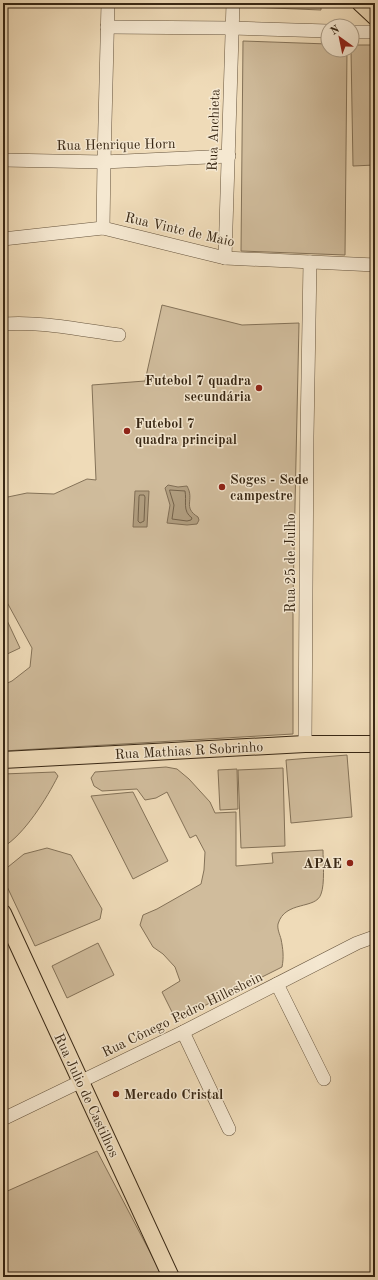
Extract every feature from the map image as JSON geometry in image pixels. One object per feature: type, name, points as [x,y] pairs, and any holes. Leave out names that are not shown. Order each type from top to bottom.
[{"type":"main road","points":[[360,3],[375,17]]},
{"type":"main road","name":"Rua Mathias R Sobrinho","points":[[3,760],[305,744],[375,744]]},
{"type":"main road","name":"Rua Julio de Castilhos","points":[[3,913],[171,1277]]},
{"type":"street","points":[[103,228],[108,3]]},
{"type":"street","name":"Rua Anchieta","points":[[225,258],[233,3]]},
{"type":"street","points":[[107,27],[232,28],[320,31]]},
{"type":"street","points":[[360,32],[375,32]]},
{"type":"street","name":"Rua Henrique Horn","points":[[3,160],[104,162],[229,156]]},
{"type":"street","name":"Rua Vinte de Maio","points":[[3,239],[103,228],[225,258],[375,265]]},
{"type":"street","name":"Rua 25 de Julho","points":[[305,744],[310,262]]},
{"type":"street","points":[[3,324],[17,323],[56,326],[118,335]]},
{"type":"street","name":"Rua Cônego Pedro Hilleshein","points":[[3,1119],[183,1032],[357,943],[375,938]]},
{"type":"street","points":[[277,984],[324,1079]]},
{"type":"street","points":[[183,1032],[229,1129]]},
{"type":"shaded area","points":[[248,3],[321,3],[321,10],[248,7]]},
{"type":"shaded area","points":[[243,41],[320,44],[320,58],[347,58],[345,255],[241,251]]},
{"type":"shaded area","points":[[360,45],[375,45],[375,165],[353,166],[351,58],[360,58]]},
{"type":"shaded area","points":[[162,305],[242,325],[299,323],[293,597],[293,734],[3,751],[3,685],[12,681],[30,667],[32,648],[3,595],[3,498],[27,493],[54,494],[87,479],[96,480],[92,385],[145,381]]},
{"type":"shaded area","points":[[3,612],[20,648],[3,656]]},
{"type":"shaded area","points":[[347,755],[352,817],[291,823],[286,760]]},
{"type":"shaded area","points":[[166,767],[177,769],[189,779],[210,802],[215,813],[236,812],[236,866],[273,863],[272,853],[323,850],[322,890],[318,899],[287,911],[282,916],[278,924],[283,950],[282,967],[176,1020],[162,992],[180,981],[175,967],[163,954],[153,947],[140,925],[143,915],[157,909],[201,884],[204,870],[205,852],[196,835],[190,838],[167,792],[156,798],[145,800],[137,789],[102,791],[94,786],[91,778],[95,772]]},
{"type":"shaded area","points":[[283,768],[285,846],[241,848],[238,770]]},
{"type":"shaded area","points":[[237,769],[238,809],[220,810],[218,770]]},
{"type":"shaded area","points":[[55,772],[58,776],[48,795],[27,825],[19,834],[3,847],[3,774]]},
{"type":"shaded area","points":[[133,792],[168,861],[133,879],[91,796]]},
{"type":"shaded area","points":[[47,848],[71,855],[102,909],[100,919],[35,946],[3,878],[3,871],[24,854]]},
{"type":"shaded area","points":[[98,943],[114,975],[67,998],[52,966]]},
{"type":"shaded area","points":[[97,1151],[163,1277],[3,1277],[3,1193]]},
{"type":"water","points":[[168,485],[178,487],[187,486],[190,495],[191,510],[199,520],[197,524],[187,525],[167,523],[170,505],[165,488]]},
{"type":"water","points":[[135,491],[149,491],[147,527],[133,527]]},
{"type":"place","name":"Futebol 7 quadra secundária","points":[[259,388]]},
{"type":"place","name":"Futebol 7 quadra principal","points":[[127,431]]},
{"type":"place","name":"Soges - Sede campestre","points":[[222,487]]},
{"type":"place","name":"APAE","points":[[350,863]]},
{"type":"place","name":"Mercado Cristal","points":[[116,1094]]}]
